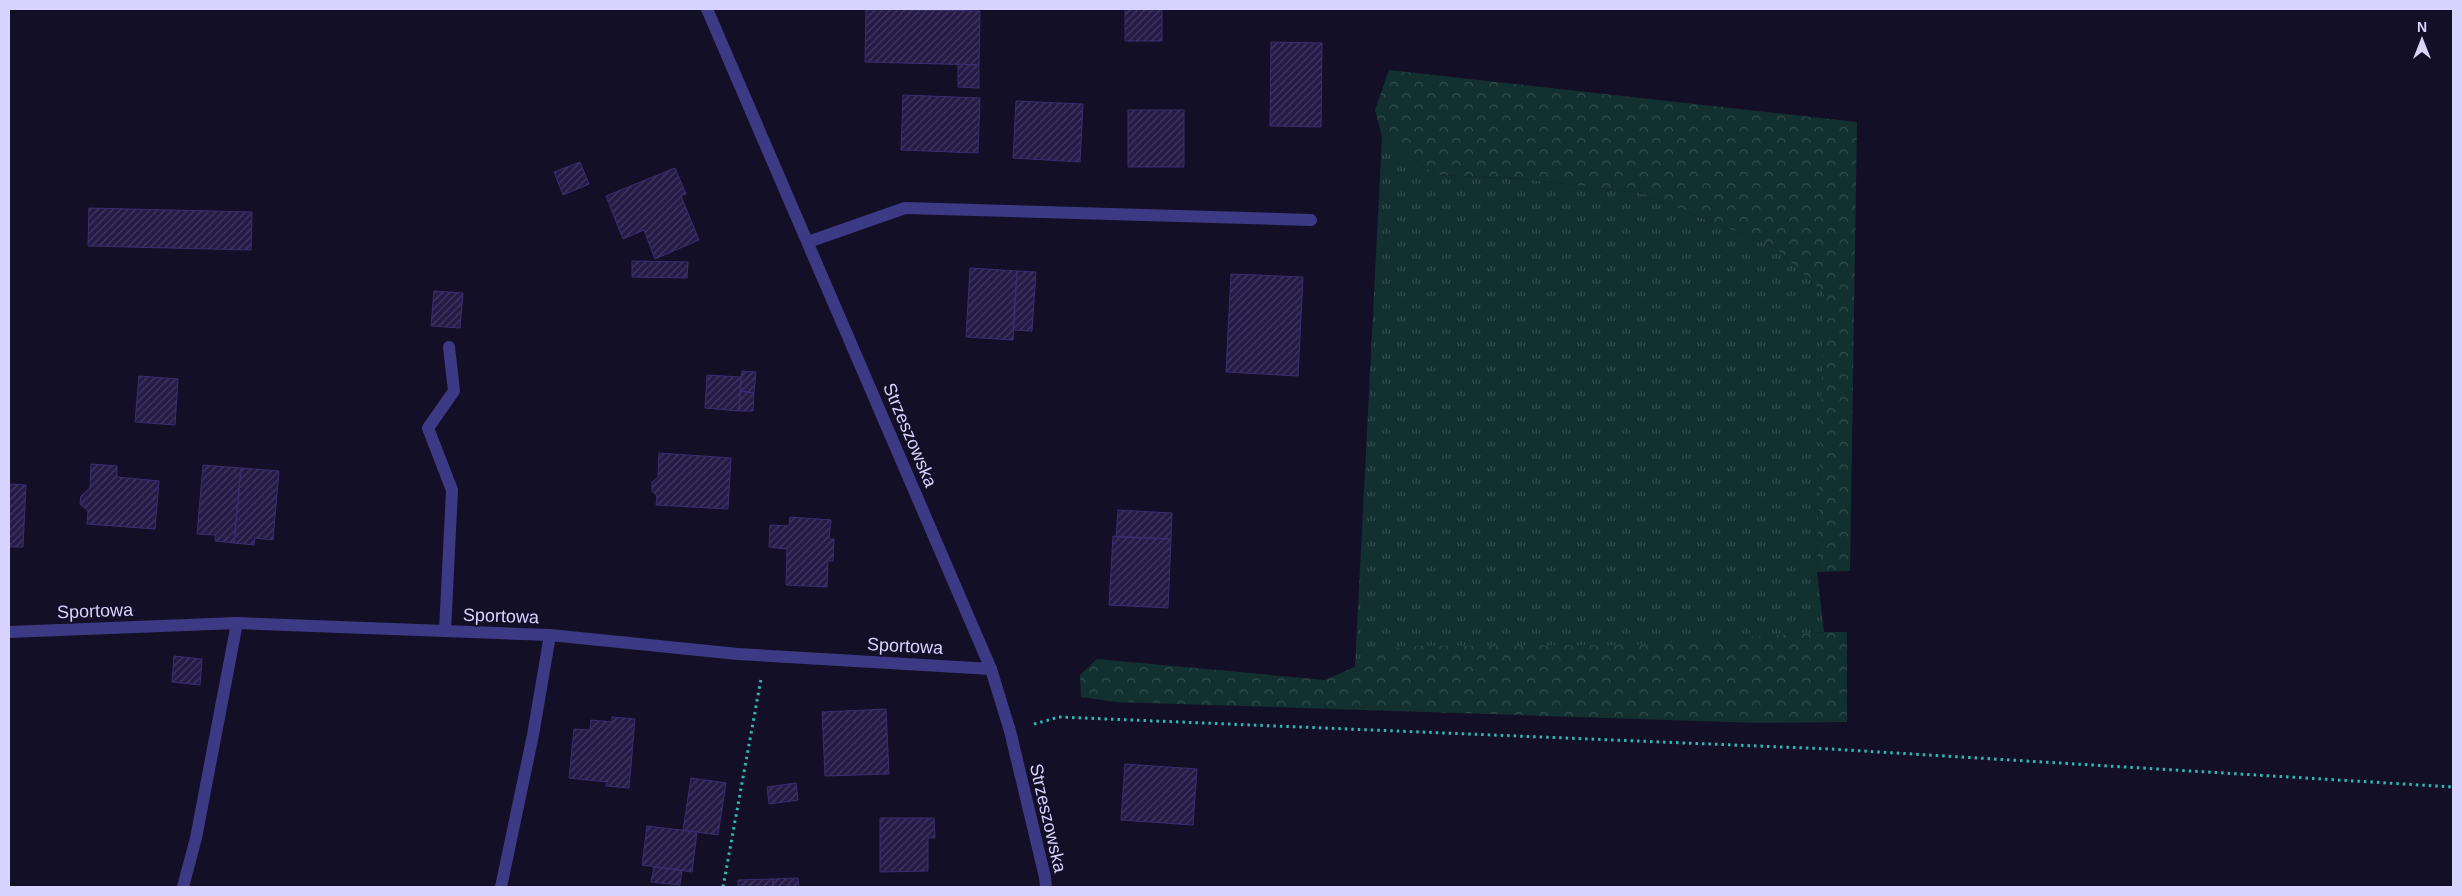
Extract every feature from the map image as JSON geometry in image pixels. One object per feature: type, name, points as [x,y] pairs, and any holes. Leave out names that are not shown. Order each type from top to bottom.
[{"type":"street","name":"Strzeszowska","points":[[707,9],[991,669],[1010,730],[1046,887]]},
{"type":"street","points":[[808,242],[905,208],[1311,220]]},
{"type":"street","points":[[445,631],[452,490],[428,428],[454,391],[449,347]]},
{"type":"street","points":[[183,887],[196,838],[237,624]]},
{"type":"street","name":"Sportowa","points":[[9,632],[237,624],[445,631],[550,635],[765,656],[991,669]]},
{"type":"street","points":[[501,887],[533,735],[550,635]]},
{"type":"path","points":[[723,887],[765,656]]},
{"type":"path","points":[[1010,730],[1059,718],[1089,719],[1830,749],[2453,787]]},
{"type":"green space","points":[[1389,70],[1857,122],[1850,571],[1817,572],[1824,293],[1773,246],[1638,193],[1525,179],[1436,175],[1382,137],[1375,110]]},
{"type":"green space","points":[[1382,137],[1436,175],[1525,179],[1638,193],[1773,246],[1825,293],[1817,572],[1824,632],[1355,667]]},
{"type":"green space","points":[[1847,632],[1847,722],[1760,723],[1116,702],[1081,697],[1080,675],[1097,659],[1325,680],[1401,646],[1627,645]]},
{"type":"building","points":[[866,9],[980,11],[979,65],[865,62]]},
{"type":"building","points":[[1125,9],[1162,9],[1162,41],[1125,41]]},
{"type":"building","points":[[1271,42],[1322,43],[1321,127],[1270,126]]},
{"type":"building","points":[[958,64],[979,65],[979,88],[958,87]]},
{"type":"building","points":[[903,95],[980,98],[978,153],[901,150]]},
{"type":"building","points":[[1016,101],[1083,104],[1080,162],[1013,158]]},
{"type":"building","points":[[1128,110],[1184,110],[1184,167],[1128,167]]},
{"type":"building","points":[[580,162],[589,184],[563,195],[554,172]]},
{"type":"building","points":[[675,168],[686,194],[681,196],[699,240],[655,259],[644,230],[623,239],[606,196]]},
{"type":"building","points":[[89,208],[252,212],[251,250],[88,246]]},
{"type":"building","points":[[632,261],[688,262],[687,278],[632,277]]},
{"type":"building","points":[[970,268],[1017,271],[1013,340],[966,337]]},
{"type":"building","points":[[1017,271],[1036,272],[1032,331],[1013,330]]},
{"type":"building","points":[[1231,274],[1303,277],[1298,376],[1226,372]]},
{"type":"building","points":[[434,291],[463,293],[460,328],[431,326]]},
{"type":"building","points":[[742,371],[756,372],[754,393],[740,391]]},
{"type":"building","points":[[707,375],[741,377],[739,411],[705,408]]},
{"type":"building","points":[[139,376],[178,379],[175,425],[135,422]]},
{"type":"building","points":[[740,391],[754,393],[753,411],[739,411]]},
{"type":"building","points":[[659,453],[731,458],[728,509],[656,505],[657,496],[652,491],[652,482],[658,477]]},
{"type":"building","points":[[91,464],[117,466],[117,477],[159,481],[155,529],[87,524],[88,511],[80,504],[81,496],[90,488]]},
{"type":"building","points":[[203,465],[241,468],[234,543],[215,541],[215,535],[197,534]]},
{"type":"building","points":[[241,468],[279,471],[273,540],[255,538],[254,545],[234,543]]},
{"type":"building","points":[[9,484],[26,485],[23,547],[9,547]]},
{"type":"building","points":[[1118,510],[1172,513],[1171,539],[1116,537]]},
{"type":"building","points":[[790,517],[831,520],[829,539],[834,539],[833,561],[828,561],[827,587],[786,585],[787,549],[769,547],[770,525],[789,526]]},
{"type":"building","points":[[1113,536],[1171,539],[1168,608],[1109,605]]},
{"type":"building","points":[[174,656],[202,659],[200,685],[172,682]]},
{"type":"building","points":[[886,709],[889,774],[825,776],[822,712]]},
{"type":"building","points":[[612,717],[635,719],[629,788],[606,786],[607,782],[569,778],[574,729],[590,730],[591,720],[612,722]]},
{"type":"building","points":[[1125,764],[1197,769],[1193,825],[1121,820]]},
{"type":"building","points":[[691,778],[726,783],[718,835],[683,830]]},
{"type":"building","points":[[796,783],[798,800],[769,804],[767,787]]},
{"type":"building","points":[[880,818],[934,818],[935,838],[928,838],[928,871],[880,872]]},
{"type":"building","points":[[647,826],[697,832],[692,872],[642,865]]},
{"type":"building","points":[[654,867],[682,870],[680,885],[651,882]]},
{"type":"building","points":[[798,878],[799,887],[773,887],[773,879]]},
{"type":"building","points":[[773,879],[773,887],[738,887],[738,880]]}]
